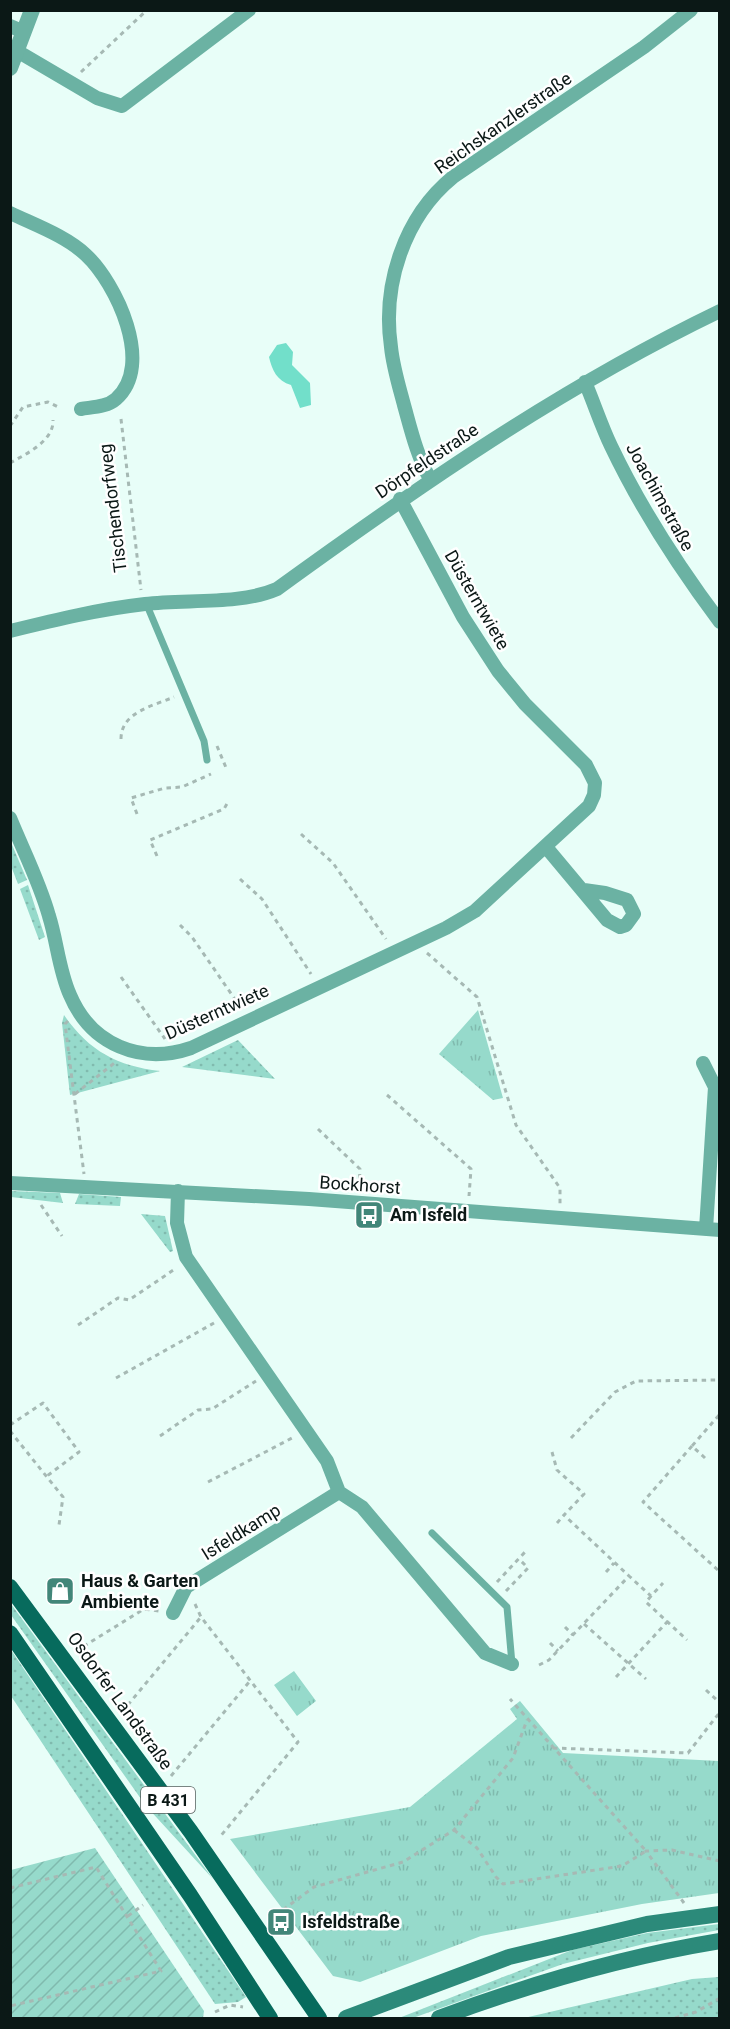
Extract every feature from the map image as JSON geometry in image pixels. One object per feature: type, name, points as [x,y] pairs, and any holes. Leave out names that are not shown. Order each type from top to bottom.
[{"type":"main road","name":"Osdorfer Landstraße","points":[[10,1587],[184,1823],[319,2019]]},
{"type":"main road","name":"B 431","points":[[10,1633],[184,1887],[270,2019]]},
{"type":"main road","points":[[346,2019],[509,1957],[635,1926],[720,1914]]},
{"type":"main road","points":[[439,2019],[551,1979],[629,1958],[720,1941]]},
{"type":"street","points":[[10,68],[17,51],[17,29],[32,10]]},
{"type":"street","points":[[17,51],[97,98],[123,106],[249,10]]},
{"type":"street","name":"Reichskanzlerstraße","points":[[430,479],[423,467],[410,426],[390,346],[391,293],[399,258],[412,227],[433,195],[453,177],[644,47],[691,10]]},
{"type":"street","points":[[10,213],[66,241],[85,254],[104,274],[117,296],[131,345],[131,368],[127,384],[117,399],[103,406],[81,409]]},
{"type":"street","name":"Dörpfeldstraße","points":[[10,631],[93,612],[144,597],[267,594],[430,479],[585,382],[720,311]]},
{"type":"street","name":"Joachimstraße","points":[[585,382],[610,445],[642,506],[673,558],[720,622]]},
{"type":"street","name":"Düsterntwiete","points":[[10,818],[49,914],[70,995],[85,1018],[102,1036],[116,1046],[144,1055],[159,1056],[191,1048],[446,928],[475,910],[589,806],[594,795],[595,783],[586,765],[525,704],[498,671],[463,617],[400,499]]},
{"type":"street","points":[[546,847],[584,890]]},
{"type":"street","name":"Bockhorst","points":[[10,1182],[524,1214],[713,1230],[715,1086],[703,1063]]},
{"type":"street","points":[[178,1191],[177,1223],[186,1257],[327,1461],[339,1492],[362,1508],[485,1653],[512,1664]]},
{"type":"street","name":"Isfeldkamp","points":[[186,1587],[339,1492]]},
{"type":"street","points":[[173,1613],[186,1587]]},
{"type":"lane","points":[[144,597],[204,741],[207,760]]},
{"type":"lane","points":[[432,1533],[507,1607],[512,1664]]},
{"type":"path","points":[[71,82],[147,10]]},
{"type":"path","points":[[10,426],[23,406],[48,402],[60,408]]},
{"type":"path","name":"Tischendorfweg","points":[[121,419],[144,597]]},
{"type":"path","points":[[10,464],[48,437],[53,429],[53,420]]},
{"type":"path","points":[[121,739],[123,725],[131,716],[184,693]]},
{"type":"path","points":[[137,814],[130,798],[165,788],[182,787],[212,774]]},
{"type":"path","points":[[157,856],[150,840],[224,809],[229,800]]},
{"type":"path","points":[[301,834],[333,863],[386,939]]},
{"type":"path","points":[[240,879],[262,899],[311,974]]},
{"type":"path","points":[[180,925],[192,937],[243,1012]]},
{"type":"path","points":[[423,950],[477,997],[516,1125],[560,1188],[560,1206]]},
{"type":"path","points":[[120,977],[168,1043]]},
{"type":"path","points":[[71,1019],[65,1024],[84,1176]]},
{"type":"path","points":[[74,1094],[118,1060]]},
{"type":"path","points":[[387,1095],[471,1169],[468,1200]]},
{"type":"path","points":[[318,1129],[360,1169],[359,1194]]},
{"type":"path","points":[[41,1205],[62,1236]]},
{"type":"path","points":[[78,1325],[118,1298],[129,1300],[178,1267]]},
{"type":"path","points":[[116,1378],[216,1322]]},
{"type":"path","points":[[160,1436],[198,1410],[212,1409],[256,1380]]},
{"type":"path","points":[[571,1438],[615,1392],[636,1381],[720,1380]]},
{"type":"path","points":[[10,1425],[43,1403],[79,1452],[47,1476]]},
{"type":"path","points":[[720,1414],[643,1502],[720,1572]]},
{"type":"path","points":[[10,1431],[63,1497],[59,1524]]},
{"type":"path","points":[[208,1482],[295,1437]]},
{"type":"path","points":[[692,1446],[705,1458]]},
{"type":"path","points":[[552,1452],[557,1470],[584,1494],[557,1523]]},
{"type":"path","points":[[564,1515],[651,1596]]},
{"type":"path","points":[[489,1590],[525,1552]]},
{"type":"path","points":[[499,1599],[528,1568],[519,1559]]},
{"type":"path","points":[[606,1572],[614,1563]]},
{"type":"path","points":[[538,1665],[549,1660],[629,1576]]},
{"type":"path","points":[[663,1583],[646,1602],[687,1640]]},
{"type":"path","points":[[186,1587],[201,1617],[298,1742],[219,1838]]},
{"type":"path","points":[[75,1651],[144,1609],[173,1613]]},
{"type":"path","points":[[122,1712],[201,1617]]},
{"type":"path","points":[[616,1677],[668,1621]]},
{"type":"path","points":[[584,1624],[646,1679]]},
{"type":"path","points":[[565,1626],[573,1635]]},
{"type":"path","points":[[549,1643],[558,1651]]},
{"type":"path","points":[[171,1776],[250,1681]]},
{"type":"path","points":[[706,1690],[720,1703]]},
{"type":"path","points":[[510,1699],[646,1851],[695,1917]]},
{"type":"path","points":[[552,1748],[688,1753],[720,1712]]},
{"type":"path","points":[[276,1914],[314,1887],[403,1862],[454,1830],[513,1758],[527,1720]]},
{"type":"path","points":[[454,1830],[477,1848],[503,1884],[622,1866],[646,1851],[672,1850],[720,1861]]},
{"type":"path","points":[[10,1888],[96,1867],[161,1971],[10,2006]]},
{"type":"path","points":[[128,1916],[144,1905]]},
{"type":"path","points":[[675,2019],[696,2012],[720,1998]]},
{"type":"path","points":[[215,2012],[230,2005],[243,2007]]},
{"type":"green space","points":[[10,840],[27,880],[18,884],[11,866]]},
{"type":"green space","points":[[28,885],[45,937],[39,940],[20,889]]},
{"type":"green space","points":[[478,1010],[503,1098],[493,1100],[439,1054]]},
{"type":"green space","points":[[64,1015],[84,1038],[105,1055],[130,1065],[160,1071],[70,1095],[62,1023]]},
{"type":"green space","points":[[238,1040],[275,1079],[182,1067]]},
{"type":"green space","points":[[11,1191],[60,1193],[63,1203],[11,1197]]},
{"type":"green space","points":[[79,1194],[121,1197],[120,1206],[75,1204]]},
{"type":"green space","points":[[141,1214],[165,1216],[173,1251],[170,1252]]},
{"type":"green space","points":[[11,1604],[213,1879],[146,1806],[11,1615]]},
{"type":"green space","points":[[11,1650],[246,1997],[238,2002],[215,2004],[11,1696]]},
{"type":"green space","points":[[294,1671],[316,1701],[297,1716],[274,1685]]},
{"type":"green space","points":[[520,1701],[563,1753],[719,1761],[719,1893],[642,1904],[481,1936],[360,1982],[333,1976],[230,1839],[410,1807],[517,1719],[510,1709]]},
{"type":"green space","points":[[95,1848],[204,2011],[203,2018],[11,2018],[11,1870]]},
{"type":"green space","points":[[719,1924],[719,1930],[648,1943],[563,1964],[413,2018],[399,2018],[572,1950],[647,1933]]},
{"type":"green space","points":[[719,1977],[719,2018],[524,2018],[692,1979]]},
{"type":"shaded area","points":[[286,343],[293,352],[292,365],[310,383],[311,405],[300,408],[291,385],[279,378],[272,366],[269,357],[277,345]]},
{"type":"place","name":"Am Isfeld","points":[[369,1215]]},
{"type":"place","name":"Haus & Garten Ambiente","points":[[60,1591]]},
{"type":"place","name":"Isfeldstraße","points":[[281,1922]]}]
